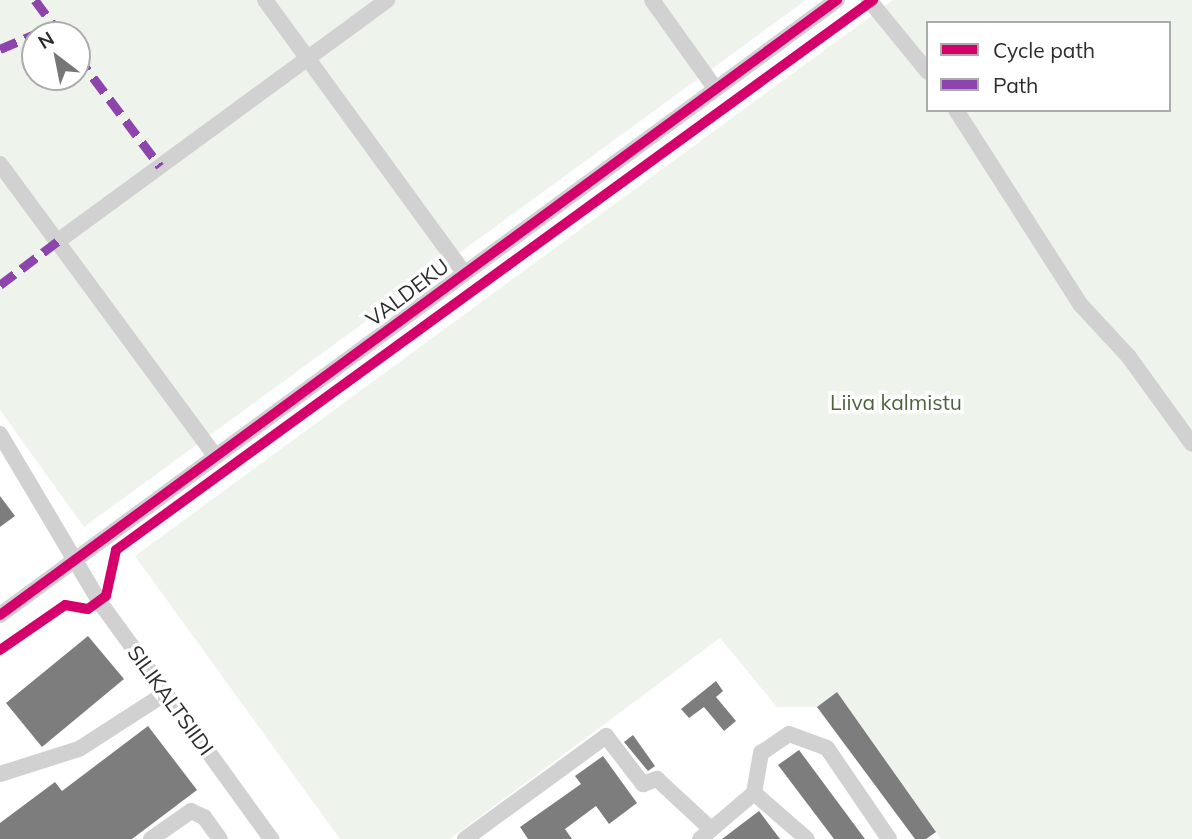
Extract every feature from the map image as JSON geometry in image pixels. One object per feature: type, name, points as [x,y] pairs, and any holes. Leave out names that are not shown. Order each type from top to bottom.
[{"type":"street","points":[[265,0],[464,273]]},
{"type":"street","points":[[58,241],[387,0]]},
{"type":"street","points":[[652,0],[715,89]]},
{"type":"street","name":"VALDEKU","points":[[0,615],[72,559],[837,0]]},
{"type":"street","points":[[869,0],[926,70]]},
{"type":"street","points":[[957,112],[1080,304],[1129,357],[1192,444]]},
{"type":"street","points":[[0,164],[215,456]]},
{"type":"street","name":"SILIKALTSIIDI","points":[[0,434],[72,559],[271,839]]},
{"type":"street","points":[[0,774],[79,749],[166,693]]},
{"type":"street","points":[[473,836],[606,736],[643,784],[657,779],[706,834],[754,793],[761,753],[789,734],[827,748],[889,839]]},
{"type":"street","points":[[754,793],[807,839]]},
{"type":"street","points":[[151,839],[191,811],[204,817],[220,839]]},
{"type":"green space","points":[[0,0],[806,0],[84,527],[0,410]]},
{"type":"green space","name":"Liiva kalmistu","points":[[893,0],[1192,0],[1192,839],[941,839],[837,692],[817,707],[777,707],[720,638],[450,839],[340,839],[135,556]]},
{"type":"building","points":[[0,496],[15,516],[0,527]]},
{"type":"building","points":[[88,636],[124,679],[42,747],[6,703]]},
{"type":"building","points":[[716,681],[723,691],[716,697],[736,721],[724,731],[704,707],[689,718],[681,709]]},
{"type":"building","points":[[837,692],[936,832],[926,839],[915,839],[817,707]]},
{"type":"building","points":[[148,726],[197,790],[132,839],[0,839],[0,823],[55,782],[62,791]]},
{"type":"building","points":[[633,735],[655,766],[648,771],[624,742]]},
{"type":"building","points":[[799,750],[865,839],[834,839],[778,765]]},
{"type":"building","points":[[603,756],[637,803],[609,824],[596,806],[565,829],[572,839],[528,839],[520,827],[581,784],[575,776]]},
{"type":"building","points":[[759,811],[780,839],[722,839]]},
{"type":"marked path","points":[[35,0],[51,21]]},
{"type":"marked path","points":[[0,49],[21,40]]},
{"type":"marked path","points":[[91,75],[160,166]]},
{"type":"marked path","points":[[0,285],[58,241]]},
{"type":"cycle path","points":[[0,615],[837,0]]},
{"type":"cycle path","points":[[0,650],[65,605],[88,609],[106,596],[116,550],[873,0]]}]
